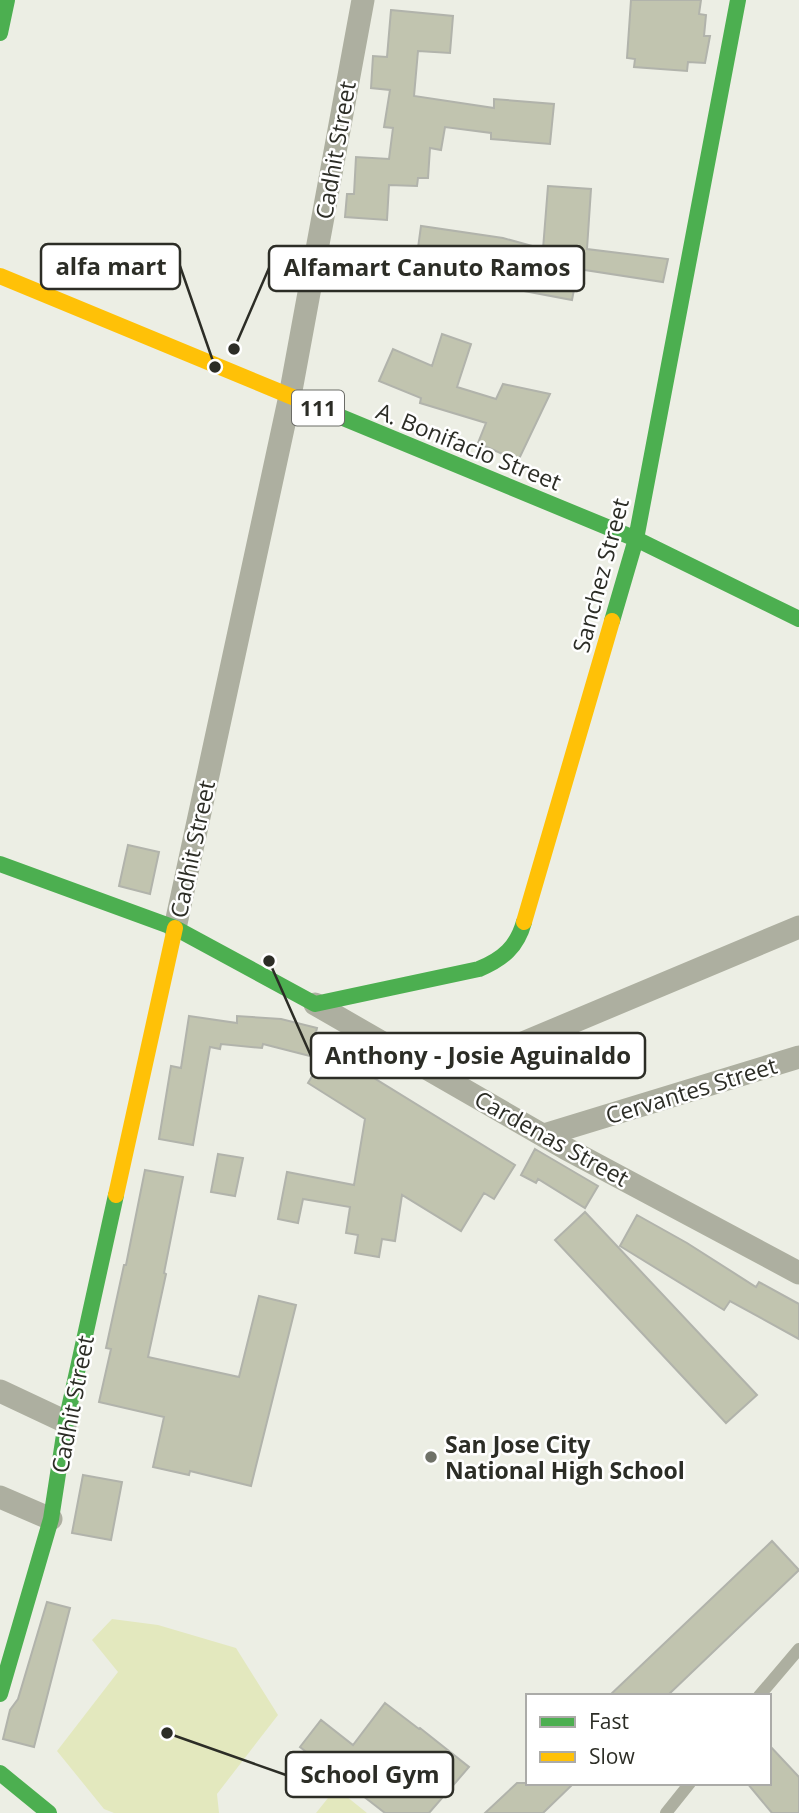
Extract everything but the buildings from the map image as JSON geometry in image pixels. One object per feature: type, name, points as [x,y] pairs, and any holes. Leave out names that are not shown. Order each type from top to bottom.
[{"type":"street","points":[[0,33],[7,0]]},
{"type":"street","name":"Cadhit Street","points":[[0,1694],[51,1519],[66,1422],[290,396],[363,0]]},
{"type":"street","name":"Sanchez Street","points":[[315,1004],[488,967],[505,955],[519,939],[636,540],[738,0]]},
{"type":"street","name":"A. Bonifacio Street","points":[[0,276],[636,540],[799,619]]},
{"type":"street","name":"Cardenas Street","points":[[0,864],[175,928],[315,1004],[544,1135],[799,1273]]},
{"type":"street","points":[[442,1077],[799,927]]},
{"type":"street","name":"Cervantes Street","points":[[544,1135],[799,1058]]},
{"type":"street","points":[[0,1391],[66,1422]]},
{"type":"street","points":[[0,1497],[51,1519]]},
{"type":"street","points":[[0,1773],[49,1813]]},
{"type":"lane","points":[[761,1694],[799,1649]]},
{"type":"lane","points":[[666,1813],[688,1785]]},
{"type":"green space","points":[[112,1619],[158,1625],[236,1648],[278,1715],[217,1794],[219,1813],[114,1813],[104,1809],[57,1751],[118,1672],[92,1640]]},
{"type":"green space","points":[[336,1788],[367,1813],[316,1813]]},
{"type":"traffic: fast","points":[[0,33],[7,0]]},
{"type":"traffic: fast","points":[[307,403],[636,539],[738,0]]},
{"type":"traffic: fast","points":[[612,621],[636,539],[799,619]]},
{"type":"traffic: fast","points":[[0,864],[175,928],[315,1004],[479,969],[508,951],[524,922]]},
{"type":"traffic: fast","points":[[0,1694],[51,1519],[66,1422],[116,1195]]},
{"type":"traffic: fast","points":[[0,1773],[49,1813]]},
{"type":"traffic: slow","points":[[0,276],[307,403]]},
{"type":"traffic: slow","points":[[524,922],[612,621]]},
{"type":"traffic: slow","points":[[116,1195],[175,928]]},
{"type":"place","name":"Alfamart Canuto Ramos","points":[[234,349]]},
{"type":"place","name":"alfa mart","points":[[215,367]]},
{"type":"place","name":"Anthony - Josie Aguinaldo","points":[[269,961]]},
{"type":"place","name":"San Jose City National High School","points":[[431,1457]]},
{"type":"place","name":"School Gym","points":[[167,1733]]}]
